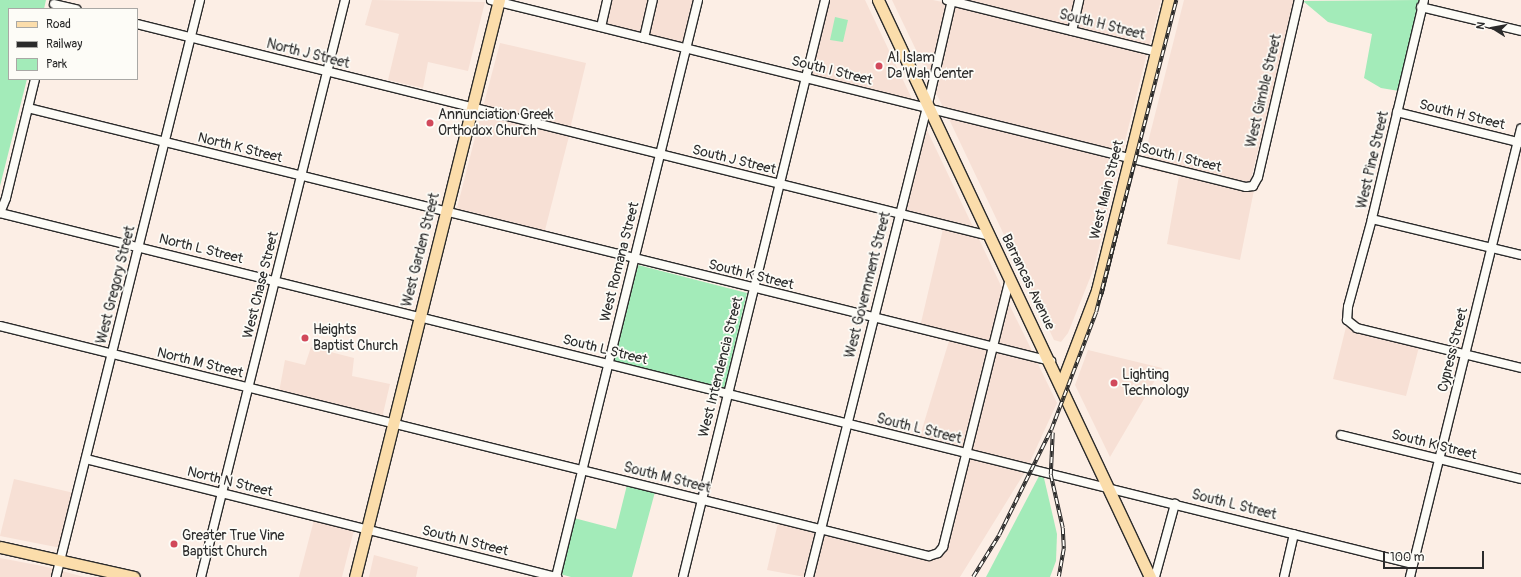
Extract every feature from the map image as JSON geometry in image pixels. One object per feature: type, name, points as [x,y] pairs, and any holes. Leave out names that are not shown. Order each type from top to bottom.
[{"type":"main road","name":"Barrancas Avenue","points":[[878,0],[927,108],[1062,385],[1150,577]]},
{"type":"main road","name":"West Main Street","points":[[1062,385],[1097,290],[1169,0]]},
{"type":"main road","name":"West Garden Street","points":[[355,577],[472,108],[496,1]]},
{"type":"main road","points":[[0,546],[62,559],[134,577]]},
{"type":"street","name":"West Gregory Street","points":[[56,577],[62,559],[200,0]]},
{"type":"street","name":"West Chase Street","points":[[201,577],[345,0]]},
{"type":"street","points":[[601,27],[607,0]]},
{"type":"street","points":[[644,38],[653,0]]},
{"type":"street","name":"West Romana Street","points":[[556,577],[698,0]]},
{"type":"street","name":"West Intendencia Street","points":[[683,577],[825,0]]},
{"type":"street","name":"West Government Street","points":[[809,577],[899,214],[927,108],[950,0]]},
{"type":"street","name":"South H Street","points":[[950,0],[1157,52]]},
{"type":"street","points":[[1072,31],[1079,0]]},
{"type":"street","name":"West Gimble Street","points":[[1252,187],[1258,177],[1299,0]]},
{"type":"street","name":"South I Street","points":[[496,1],[1130,159],[1252,187]]},
{"type":"street","points":[[1422,3],[1521,31]]},
{"type":"street","name":"West Pine Street","points":[[1422,3],[1419,27],[1372,219],[1348,307],[1347,320],[1350,325],[1465,354]]},
{"type":"street","points":[[54,4],[72,8]]},
{"type":"street","name":"North J Street","points":[[138,24],[472,108]]},
{"type":"street","points":[[0,213],[6,198],[35,80]]},
{"type":"street","name":"North K Street","points":[[28,108],[446,213]]},
{"type":"street","name":"South J Street","points":[[472,108],[990,236]]},
{"type":"street","name":"South H Street","points":[[1397,112],[1519,142]]},
{"type":"street","name":"Cypress Street","points":[[1410,577],[1521,129]]},
{"type":"street","name":"North L Street","points":[[0,213],[420,317]]},
{"type":"street","name":"South K Street","points":[[446,213],[993,349],[1050,361]]},
{"type":"street","points":[[1372,219],[1521,256]]},
{"type":"street","points":[[967,454],[1010,279]]},
{"type":"street","name":"South L Street","points":[[420,317],[1413,564]]},
{"type":"street","name":"North M Street","points":[[0,326],[393,424]]},
{"type":"street","points":[[1465,354],[1521,368]]},
{"type":"street","name":"South M Street","points":[[393,424],[929,556],[935,555],[943,547],[967,454]]},
{"type":"street","name":"South K Street","points":[[1341,435],[1521,479]]},
{"type":"street","name":"North N Street","points":[[86,459],[367,530]]},
{"type":"street","points":[[1155,577],[1174,504]]},
{"type":"street","name":"South N Street","points":[[367,530],[556,577]]},
{"type":"street","points":[[1284,577],[1294,534]]},
{"type":"shaded area","points":[[372,0],[485,2],[468,71],[428,62],[423,88],[388,80],[399,34],[365,25]]},
{"type":"shaded area","points":[[602,0],[694,0],[684,44],[596,23]]},
{"type":"shaded area","points":[[829,0],[865,0],[913,101],[811,76]]},
{"type":"shaded area","points":[[892,0],[933,0],[947,3],[930,79]]},
{"type":"shaded area","points":[[962,0],[1075,0],[1069,26]]},
{"type":"shaded area","points":[[1083,0],[1161,0],[1149,46],[1076,28]]},
{"type":"shaded area","points":[[1184,0],[1295,0],[1250,183],[1144,158]]},
{"type":"shaded area","points":[[955,5],[1147,53],[1122,153],[944,109],[935,91]]},
{"type":"shaded area","points":[[500,43],[586,63],[570,129],[483,107]]},
{"type":"shaded area","points":[[481,114],[569,136],[544,234],[456,212]]},
{"type":"shaded area","points":[[948,117],[1120,160],[1094,268],[1068,333],[1061,342],[1054,340]]},
{"type":"shaded area","points":[[926,128],[974,229],[904,212]]},
{"type":"shaded area","points":[[1142,165],[1254,190],[1240,260],[1167,244],[1179,176],[1141,168]]},
{"type":"shaded area","points":[[943,229],[978,237],[1003,290],[990,344],[920,327]]},
{"type":"shaded area","points":[[1008,302],[1034,355],[998,346]]},
{"type":"shaded area","points":[[1346,327],[1356,332],[1419,347],[1406,396],[1333,379]]},
{"type":"shaded area","points":[[949,341],[988,351],[964,450],[919,439]]},
{"type":"shaded area","points":[[311,347],[354,358],[352,376],[390,384],[382,418],[279,392],[285,360],[305,365]]},
{"type":"shaded area","points":[[1088,350],[1162,368],[1110,457],[1075,385]]},
{"type":"shaded area","points":[[996,353],[1037,362],[1057,403],[1028,466],[971,451]]},
{"type":"shaded area","points":[[970,458],[1025,472],[960,577],[813,577],[824,534],[928,559],[940,557],[947,548]]},
{"type":"shaded area","points":[[14,479],[74,493],[61,548],[0,536]]},
{"type":"shaded area","points":[[314,520],[354,530],[342,577],[299,577]]},
{"type":"shaded area","points":[[778,523],[816,532],[805,577],[767,570]]},
{"type":"shaded area","points":[[374,555],[418,567],[416,577],[369,577]]},
{"type":"shaded area","points":[[0,558],[55,569],[52,577],[0,577]]},
{"type":"shaded area","points":[[62,571],[84,577],[60,577]]},
{"type":"green space","points":[[0,0],[46,0],[44,8],[8,8],[8,80],[27,80],[0,186]]},
{"type":"green space","points":[[1419,0],[1399,91],[1381,88],[1364,78],[1372,34],[1328,22],[1303,1]]},
{"type":"green space","points":[[835,17],[848,20],[843,42],[830,40]]},
{"type":"green space","points":[[638,265],[747,293],[724,389],[614,362]]},
{"type":"green space","points":[[1039,476],[1044,478],[1057,534],[1056,561],[1050,577],[986,577]]},
{"type":"green space","points":[[627,485],[655,492],[632,577],[571,577],[560,574],[574,518],[616,529]]},
{"type":"railway","points":[[973,577],[999,535],[1051,430],[1096,312],[1176,0]]},
{"type":"railway","points":[[1053,433],[1051,475],[1063,528],[1064,549],[1059,577]]},
{"type":"place","name":"Al Islam Da'Wah Center","points":[[879,66]]},
{"type":"place","name":"Annunciation Greek Orthodox Church","points":[[430,123]]},
{"type":"place","name":"Heights Baptist Church","points":[[305,338]]},
{"type":"place","name":"Lighting Technology","points":[[1114,383]]},
{"type":"place","name":"Greater True Vine Baptist Church","points":[[174,544]]}]
